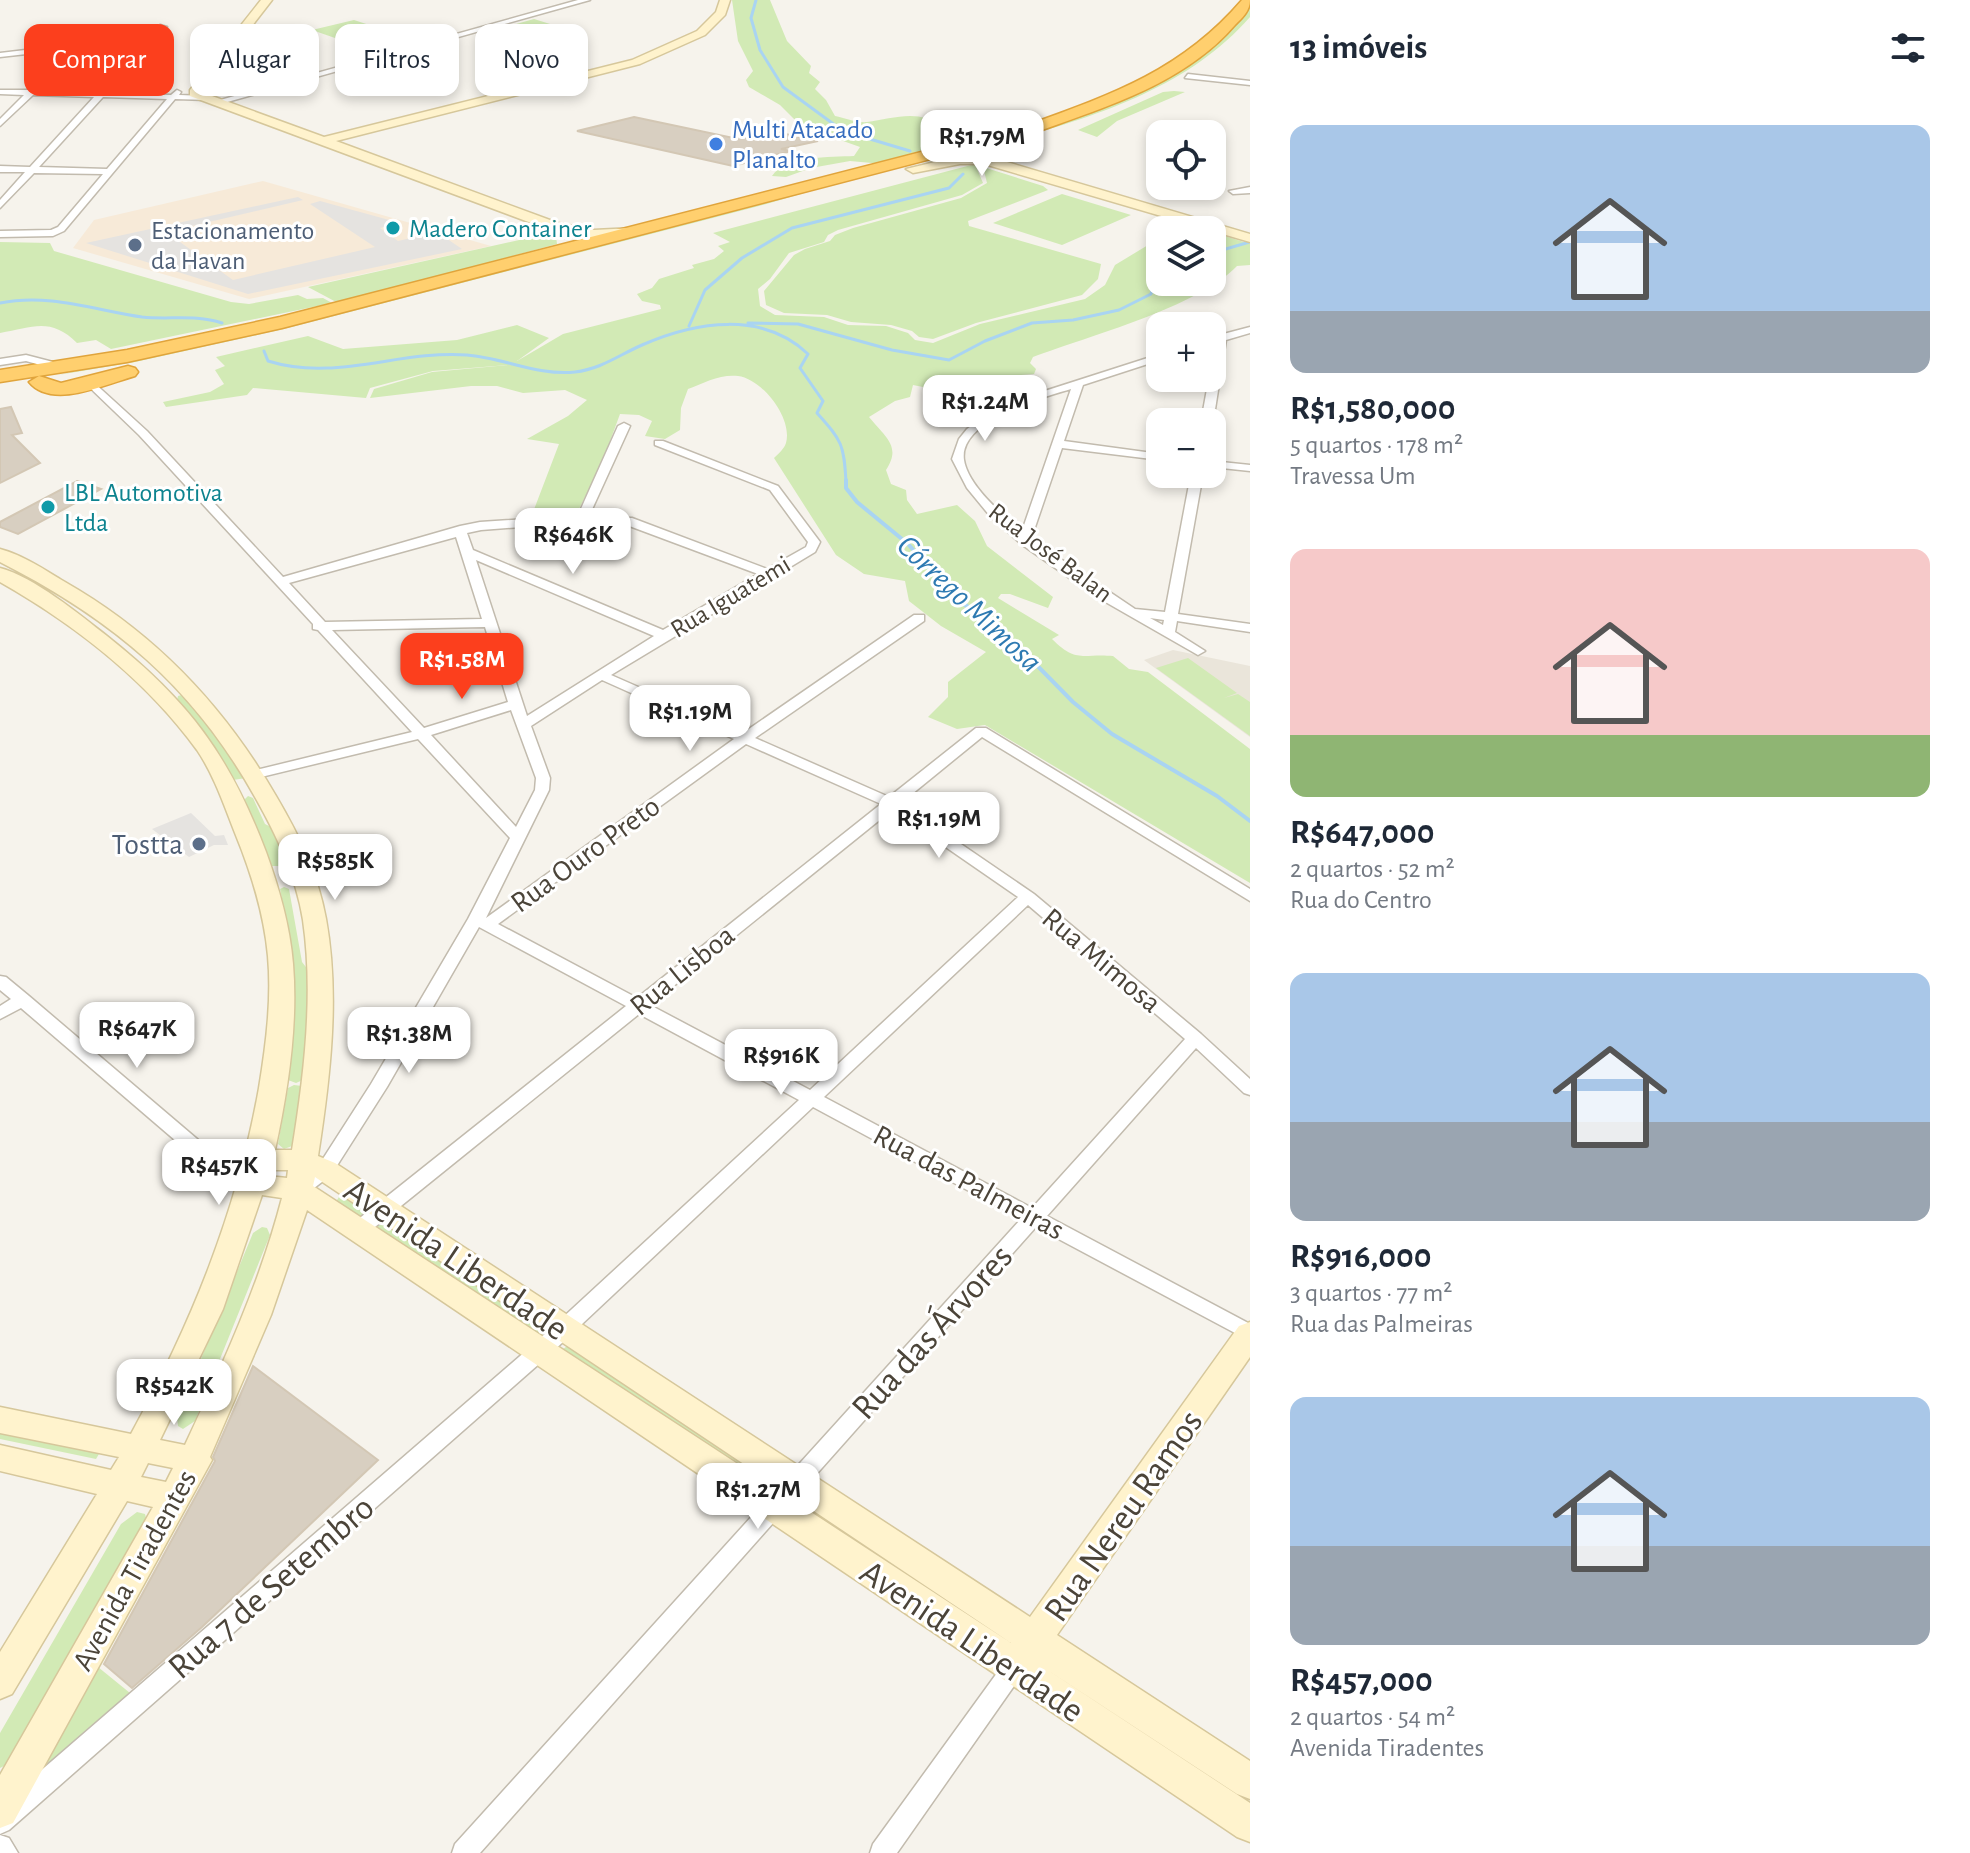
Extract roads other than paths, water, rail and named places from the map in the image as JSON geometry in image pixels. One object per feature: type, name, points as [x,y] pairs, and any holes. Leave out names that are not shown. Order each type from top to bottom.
[{"type":"highway","points":[[975,153],[972,151],[975,148],[1105,102],[1177,66],[1214,40],[1249,0]]},
{"type":"highway","points":[[44,375],[42,386],[61,389],[91,383],[975,153],[990,157],[1012,154],[1058,130],[1127,105],[1188,76],[1241,34]]},
{"type":"highway","points":[[0,387],[282,322],[1036,127]]},
{"type":"highway","points":[[862,182],[884,173],[887,170],[884,167]]},
{"type":"highway","points":[[0,376],[44,375],[219,348]]},
{"type":"street","points":[[206,98],[267,0]]},
{"type":"street","points":[[175,95],[206,98],[586,0]]},
{"type":"street","points":[[323,141],[647,58],[706,29],[721,13],[725,0]]},
{"type":"street","points":[[0,55],[24,52]]},
{"type":"street","points":[[1188,76],[1250,83]]},
{"type":"street","points":[[0,89],[24,90]]},
{"type":"street","points":[[175,95],[206,98],[555,227],[594,234],[633,232]]},
{"type":"street","points":[[0,234],[53,233],[61,229],[175,95]]},
{"type":"street","points":[[0,124],[28,96]]},
{"type":"street","points":[[0,205],[99,96]]},
{"type":"street","points":[[1020,156],[1038,168],[1249,236]]},
{"type":"street","points":[[913,169],[960,160],[995,162],[1249,236]]},
{"type":"street","points":[[0,169],[110,172]]},
{"type":"street","points":[[1233,191],[1250,190]]},
{"type":"street","points":[[541,255],[565,243],[563,234],[555,227]]},
{"type":"street","points":[[1226,336],[1250,330]]},
{"type":"street","points":[[0,362],[39,360],[49,364],[44,375]]},
{"type":"street","name":"Rua José Balan","points":[[1146,361],[998,411],[972,431],[960,448],[960,468],[983,501],[1025,539],[1083,583],[1198,651]]},
{"type":"street","points":[[91,383],[143,433],[318,626],[516,836]]},
{"type":"street","points":[[1025,539],[1078,383]]},
{"type":"street","points":[[280,582],[460,530],[501,523],[561,522],[585,513],[624,426]]},
{"type":"street","name":"Rua Iguatemi","points":[[523,725],[664,635],[811,549],[814,542],[780,493],[763,482],[659,443]]},
{"type":"street","points":[[1057,444],[1146,455]]},
{"type":"street","points":[[1226,465],[1250,468]]},
{"type":"street","points":[[1168,633],[1194,488]]},
{"type":"street","points":[[628,521],[766,573]]},
{"type":"street","points":[[0,981],[224,1172],[309,1173],[378,1087],[481,922],[516,836],[542,790],[543,778],[460,530]]},
{"type":"street","points":[[467,552],[664,635]]},
{"type":"street","name":"Avenida Tiradentes","points":[[0,555],[56,584],[118,622],[167,665],[229,733],[303,875],[318,939],[321,990],[309,1173],[235,1372],[196,1460],[0,1810]]},
{"type":"street","name":"Avenida Tiradentes","points":[[0,574],[77,621],[162,699],[207,750],[230,794],[265,881],[280,956],[273,1086],[258,1172],[229,1258],[141,1449],[0,1683]]},
{"type":"street","points":[[1132,612],[1250,628]]},
{"type":"street","name":"Rua Ouro Preto","points":[[481,922],[919,618]]},
{"type":"street","points":[[318,626],[489,623]]},
{"type":"street","name":"Rua Mimosa","points":[[601,675],[742,740],[891,803],[1028,897],[1195,1038],[1250,1089]]},
{"type":"street","points":[[162,699],[190,690]]},
{"type":"street","points":[[230,794],[256,781],[516,704]]},
{"type":"street","name":"Rua Lisboa","points":[[370,1219],[981,731],[1250,896]]},
{"type":"street","points":[[265,881],[303,875]]},
{"type":"street","name":"Rua 7 de Setembro","points":[[0,1822],[552,1339],[1028,897]]},
{"type":"street","name":"Rua das Palmeiras","points":[[481,922],[1250,1334]]},
{"type":"street","points":[[0,1013],[23,1000]]},
{"type":"street","name":"Rua das Árvores","points":[[772,1506],[1195,1038]]},
{"type":"street","name":"Avenida Liberdade","points":[[309,1173],[370,1219],[552,1339],[795,1481],[1013,1669],[1250,1824]]},
{"type":"street","name":"Rua Nereu Ramos","points":[[882,1853],[1250,1334]]},
{"type":"street","name":"Avenida Liberdade","points":[[552,1339],[772,1506],[1034,1639],[1250,1782]]},
{"type":"street","points":[[0,1420],[196,1460]]},
{"type":"street","points":[[0,1458],[175,1498]]},
{"type":"street","points":[[464,1853],[772,1506]]},
{"type":"street","points":[[0,1847],[6,1853]]},
{"type":"waterway","points":[[756,0],[751,18],[760,50],[783,87],[843,131],[910,151]]},
{"type":"waterway","points":[[689,326],[705,290],[742,258],[792,228],[949,188],[963,174]]},
{"type":"waterway","points":[[1226,249],[1250,242]]},
{"type":"waterway","points":[[748,323],[798,324],[892,350],[949,360],[985,341],[1032,323],[1073,320],[1119,310],[1147,296]]},
{"type":"waterway","points":[[0,303],[54,301],[142,317],[192,318],[222,323]]},
{"type":"waterway","points":[[264,351],[268,361],[293,367],[342,367],[417,357],[467,355],[561,373],[602,365],[642,345],[684,330],[728,324],[750,326],[790,340],[808,354],[800,368],[823,401],[817,413],[840,444],[846,482]]},
{"type":"waterway","name":"Córrego Mimosa","points":[[846,482],[846,488],[857,502],[908,544],[957,599],[1006,634],[1073,702],[1112,734],[1217,796],[1250,821]]},
{"type":"place","name":"Multi Atacado Planalto","points":[[716,144]]},
{"type":"place","name":"Madero Container","points":[[393,228]]},
{"type":"place","name":"Estacionamento da Havan","points":[[135,245]]},
{"type":"place","name":"LBL Automotiva Ltda","points":[[48,507]]},
{"type":"place","name":"Tostta","points":[[199,844]]}]
